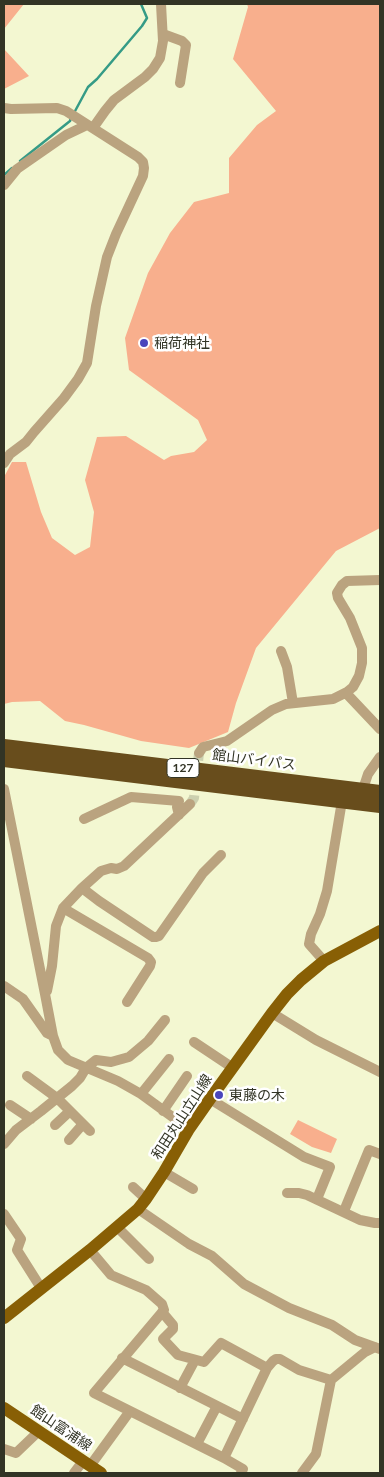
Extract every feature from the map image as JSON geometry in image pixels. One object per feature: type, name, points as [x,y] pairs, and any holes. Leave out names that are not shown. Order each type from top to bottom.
[{"type":"highway","name":"館山バイパス","points":[[4,746],[380,792]]},
{"type":"highway","name":"127","points":[[4,760],[380,806]]},
{"type":"main road","name":"和田丸山立山線","points":[[4,1318],[90,1250],[138,1209],[210,1099],[272,1013],[300,980],[324,961],[380,931]]},
{"type":"main road","name":"館山富浦線","points":[[4,1408],[91,1467]]},
{"type":"street","points":[[4,185],[17,169],[66,136],[90,126],[114,100],[153,69],[160,58],[163,41],[161,4]]},
{"type":"street","points":[[162,34],[182,41],[186,45],[180,82]]},
{"type":"street","points":[[4,108],[57,108],[66,111],[143,162],[143,176],[107,257],[96,306],[87,363],[64,398],[26,442],[10,454],[4,463]]},
{"type":"street","points":[[198,753],[203,747],[228,741],[272,710],[286,704],[333,699],[346,693],[353,687],[362,663],[362,648],[337,593],[347,581],[380,580]]},
{"type":"street","points":[[281,651],[287,667],[293,703]]},
{"type":"street","points":[[346,693],[380,729]]},
{"type":"street","points":[[363,789],[368,774],[380,757]]},
{"type":"street","points":[[4,789],[53,1036],[58,1050],[68,1060],[118,1081],[141,1094],[189,1129]]},
{"type":"street","points":[[84,819],[132,797],[179,801],[176,807],[179,816]]},
{"type":"street","points":[[324,961],[309,944],[327,891],[342,801]]},
{"type":"street","points":[[46,994],[52,966],[56,926],[63,908],[100,871],[111,868],[117,869],[124,866],[190,804]]},
{"type":"street","points":[[82,888],[98,901],[153,937],[156,937],[159,936],[203,873],[221,855]]},
{"type":"street","points":[[63,908],[148,958],[151,962],[127,1002]]},
{"type":"street","points":[[4,986],[23,999],[47,1033],[53,1036]]},
{"type":"street","points":[[272,1013],[316,1040],[380,1072]]},
{"type":"street","points":[[4,1144],[16,1130],[80,1078],[86,1068],[96,1060],[111,1062],[129,1056],[148,1041],[165,1020]]},
{"type":"street","points":[[194,1042],[233,1068]]},
{"type":"street","points":[[141,1094],[169,1059]]},
{"type":"street","points":[[27,1076],[57,1098],[87,1128],[69,1140]]},
{"type":"street","points":[[163,1111],[187,1076]]},
{"type":"street","points":[[210,1099],[304,1157],[330,1168],[318,1199]]},
{"type":"street","points":[[10,1105],[30,1119]]},
{"type":"street","points":[[55,1125],[70,1111]]},
{"type":"street","points":[[344,1211],[368,1150],[380,1154]]},
{"type":"street","points":[[164,1172],[193,1189]]},
{"type":"street","points":[[132,1188],[146,1199]]},
{"type":"street","points":[[287,1193],[299,1193],[318,1199],[360,1220],[380,1223]]},
{"type":"street","points":[[138,1209],[189,1244],[212,1256],[244,1284],[289,1308],[332,1325],[355,1340],[377,1348]]},
{"type":"street","points":[[4,1214],[21,1239],[17,1250],[41,1288]]},
{"type":"street","points":[[117,1227],[149,1259]]},
{"type":"street","points":[[90,1250],[111,1275],[146,1290],[162,1304],[164,1310],[94,1393],[224,1458],[243,1469],[240,1473]]},
{"type":"street","points":[[162,1312],[173,1325],[173,1329],[163,1339],[178,1355],[204,1362],[221,1343],[238,1354],[267,1368]]},
{"type":"street","points":[[302,1473],[316,1454],[331,1380],[365,1352],[377,1348]]},
{"type":"street","points":[[122,1358],[243,1419]]},
{"type":"street","points":[[224,1458],[267,1368],[273,1360],[276,1358],[299,1370],[331,1380]]},
{"type":"street","points":[[180,1388],[194,1360]]},
{"type":"street","points":[[197,1444],[217,1406]]},
{"type":"street","points":[[74,1473],[91,1467],[130,1412]]},
{"type":"street","points":[[4,1449],[16,1453],[38,1431]]},
{"type":"shaded area","points":[[4,4],[24,4],[4,29]]},
{"type":"shaded area","points":[[247,4],[380,4],[380,528],[336,551],[256,648],[236,703],[228,732],[189,748],[141,741],[65,721],[40,701],[4,704],[4,477],[12,462],[26,462],[41,512],[52,538],[75,555],[90,547],[94,512],[85,480],[97,437],[126,436],[164,460],[171,456],[194,452],[207,440],[198,420],[129,370],[125,338],[148,273],[170,233],[194,202],[229,193],[229,158],[257,125],[276,111],[233,59],[248,7]]},
{"type":"shaded area","points":[[4,49],[29,76],[4,89]]},
{"type":"shaded area","points":[[298,1120],[337,1139],[331,1153],[312,1147],[290,1134]]},
{"type":"waterway","points":[[74,113],[88,87],[97,79],[147,18],[141,4]]},
{"type":"waterway","points":[[20,161],[70,121],[71,118]]},
{"type":"waterway","points":[[4,175],[12,168]]},
{"type":"tunnel","points":[[190,804],[194,798],[199,753]]},
{"type":"place","name":"稲荷神社","points":[[144,343]]},
{"type":"place","name":"東藤の木","points":[[219,1095]]}]
